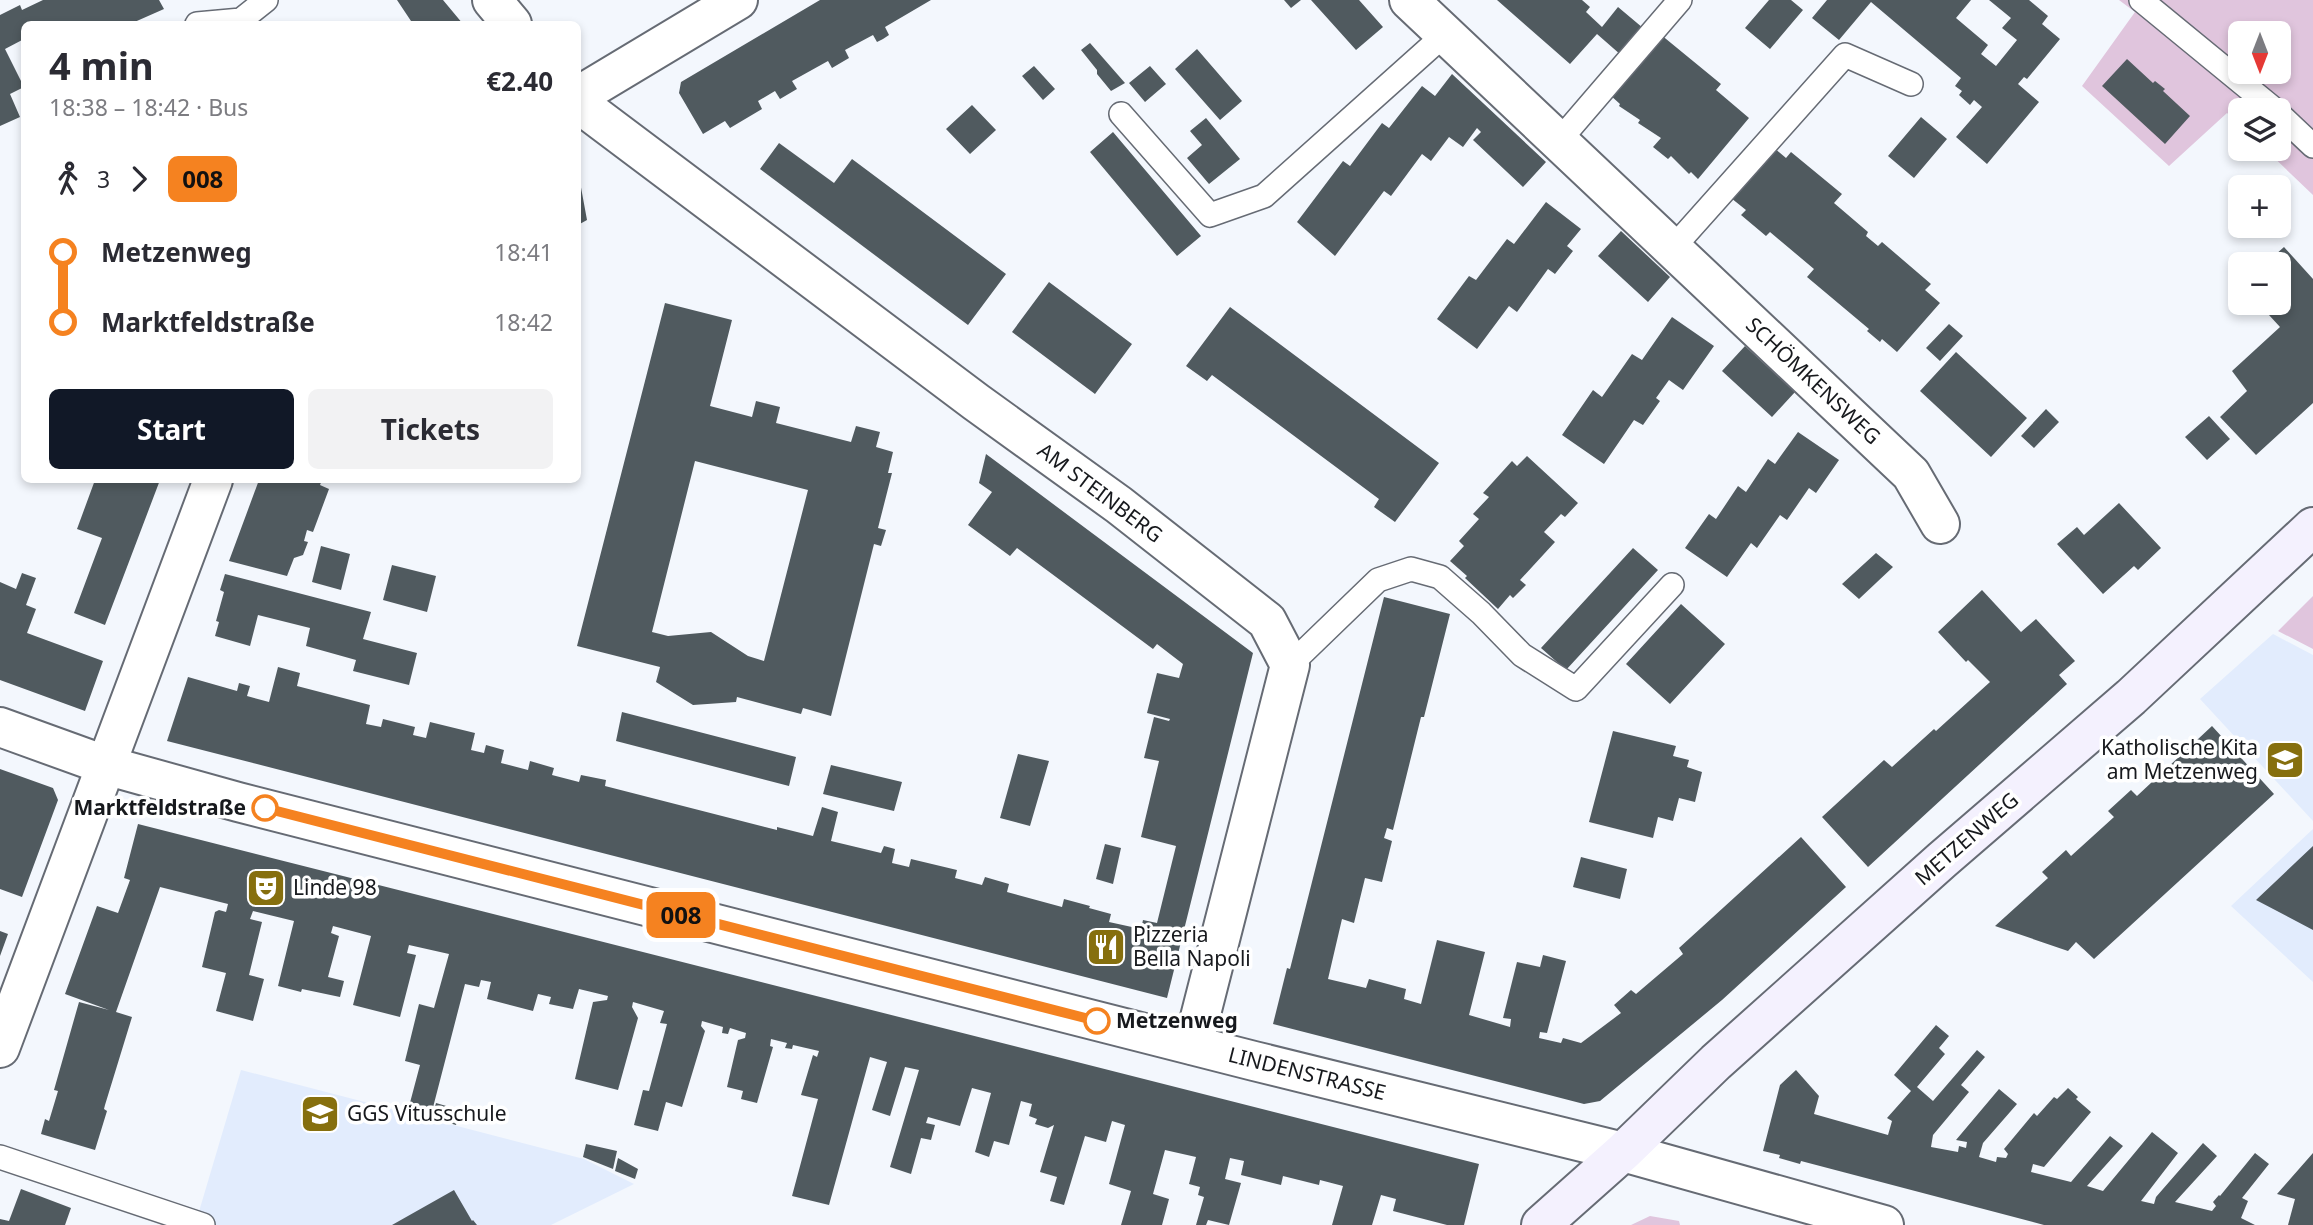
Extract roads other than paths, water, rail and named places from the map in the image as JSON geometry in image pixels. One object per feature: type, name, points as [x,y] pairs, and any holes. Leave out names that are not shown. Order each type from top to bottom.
[{"type":"main road","name":"METZENWEG","points":[[1541,1225],[1623,1152],[1716,1062],[1942,860],[2131,697],[2313,527]]},
{"type":"street","points":[[492,0],[510,21]]},
{"type":"street","points":[[581,94],[738,0]]},
{"type":"street","name":"SCHÖMKENSWEG","points":[[1409,0],[1911,474],[1940,524]]},
{"type":"street","name":"AM STEINBERG","points":[[581,105],[965,394],[1119,505],[1267,621],[1290,664]]},
{"type":"street","points":[[0,1048],[212,483]]},
{"type":"street","points":[[1193,1045],[1290,664]]},
{"type":"street","name":"LINDENSTRASSE","points":[[0,727],[106,765],[252,805],[1623,1152],[1884,1225]]},
{"type":"lane","points":[[231,21],[242,20],[266,0]]},
{"type":"lane","points":[[1558,142],[1680,0]]},
{"type":"lane","points":[[2141,0],[2260,98]]},
{"type":"lane","points":[[1121,114],[1210,215],[1264,196],[1444,35]]},
{"type":"lane","points":[[1672,249],[1845,55],[1911,84]]},
{"type":"lane","points":[[2291,125],[2313,146]]},
{"type":"lane","points":[[1290,664],[1378,580],[1411,569],[1440,577],[1482,613],[1522,655],[1576,689],[1672,585]]},
{"type":"lane","points":[[0,1157],[204,1225]]},
{"type":"place","name":"Katholische Kita am Metzenweg","points":[[2285,760]]},
{"type":"place","name":"Marktfeldstraße","points":[[265,808]]},
{"type":"place","name":"Linde 98","points":[[266,888]]},
{"type":"place","name":"Pizzeria Bella Napoli","points":[[1106,947]]},
{"type":"place","name":"Metzenweg","points":[[1097,1021]]},
{"type":"place","name":"GGS Vitusschule","points":[[320,1114]]}]
